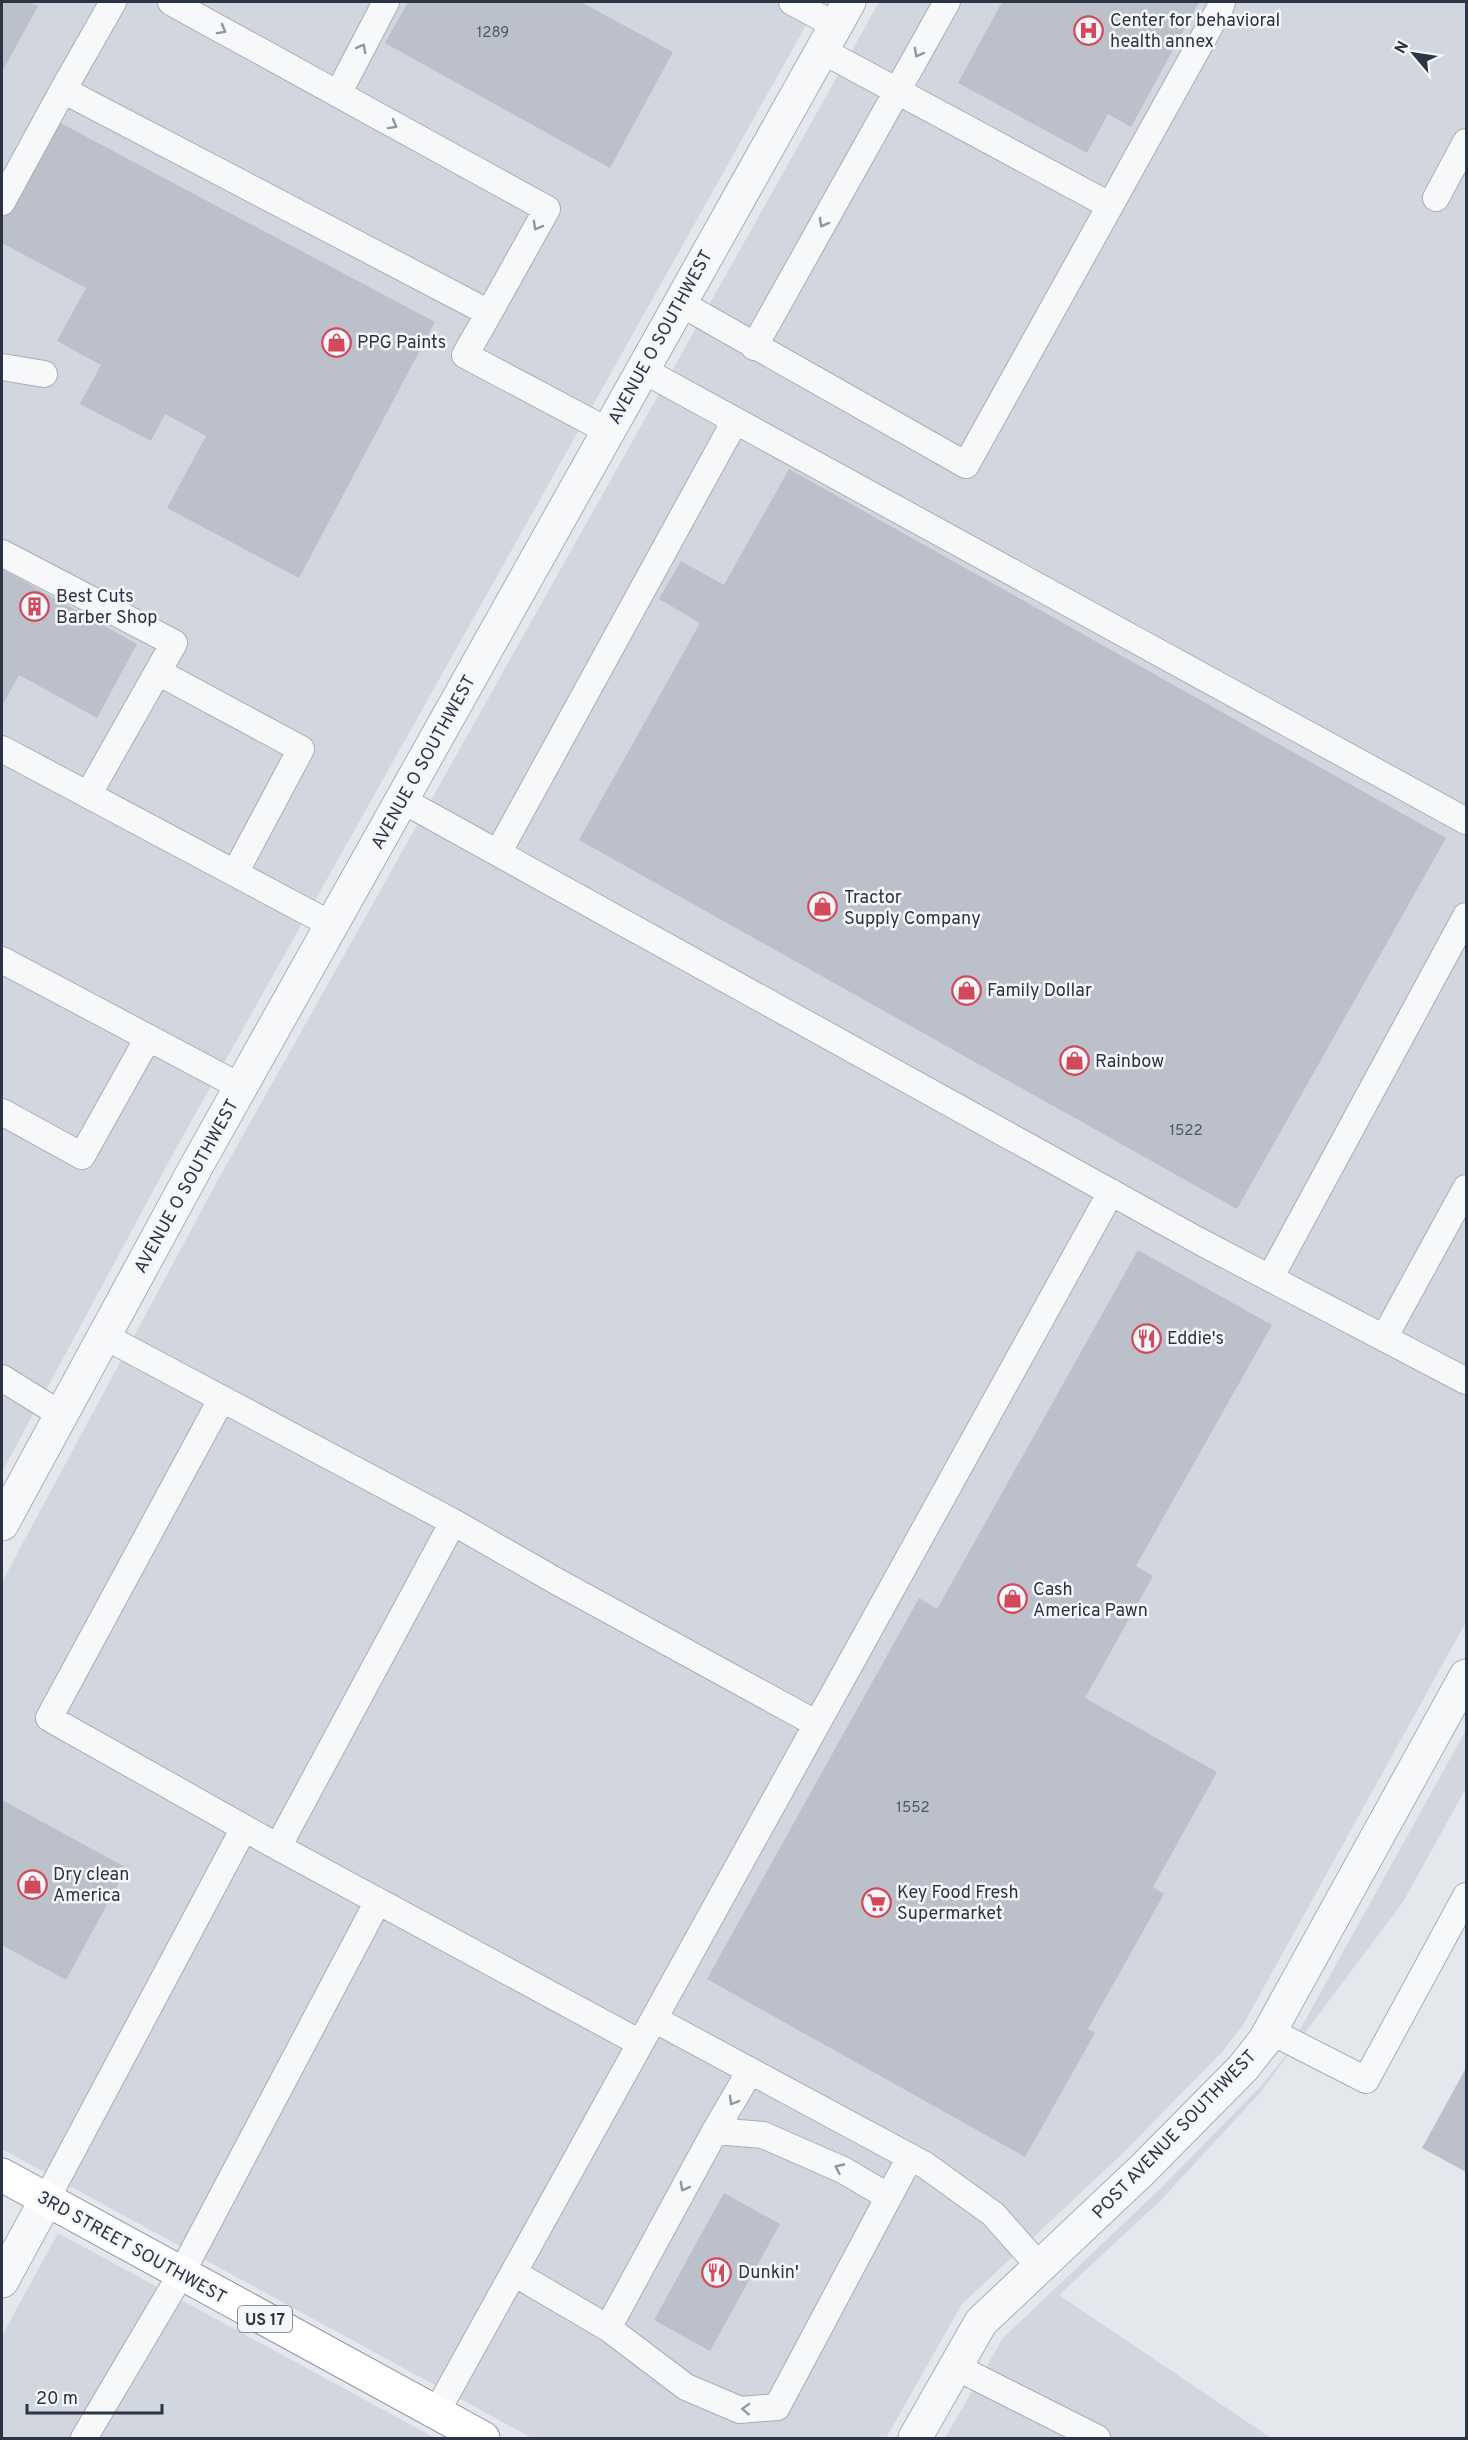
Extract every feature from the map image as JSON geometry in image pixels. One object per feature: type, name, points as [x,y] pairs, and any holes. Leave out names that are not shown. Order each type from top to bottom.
[{"type":"highway","name":"3RD STREET SOUTHWEST","points":[[2,2175],[483,2439]]},
{"type":"street","name":"AVENUE O SOUTHWEST","points":[[2,1524],[60,1414],[241,1087],[835,26]]},
{"type":"street","name":"POST AVENUE SOUTHWEST","points":[[915,2439],[981,2322],[1141,2171],[1243,2068],[1270,2031],[1467,1676]]},
{"type":"street","points":[[2,2281],[46,2200]]},
{"type":"lane","points":[[2,202],[113,2]]},
{"type":"lane","points":[[171,2],[547,209],[465,355],[608,431]]},
{"type":"lane","points":[[338,94],[386,2]]},
{"type":"lane","points":[[792,2],[835,26],[897,92],[1109,206]]},
{"type":"lane","points":[[754,347],[947,2]]},
{"type":"lane","points":[[680,303],[754,347],[966,465],[1222,2]]},
{"type":"lane","points":[[63,90],[489,313]]},
{"type":"lane","points":[[1436,198],[1467,142]]},
{"type":"lane","points":[[2,367],[44,374]]},
{"type":"lane","points":[[643,369],[1467,821]]},
{"type":"lane","points":[[498,853],[735,421]]},
{"type":"lane","points":[[2,553],[174,643],[88,795]]},
{"type":"lane","points":[[158,672],[301,749],[235,873]]},
{"type":"lane","points":[[2,749],[332,925]]},
{"type":"lane","points":[[402,800],[1111,1192],[1467,1381]]},
{"type":"lane","points":[[1270,1278],[1467,916]]},
{"type":"lane","points":[[2,960],[241,1087]]},
{"type":"lane","points":[[2,1112],[82,1156],[148,1038]]},
{"type":"lane","points":[[1384,1338],[1467,1188]]},
{"type":"lane","points":[[436,2413],[1111,1192]]},
{"type":"lane","points":[[104,1336],[453,1522],[817,1724]]},
{"type":"lane","points":[[2,1378],[60,1414]]},
{"type":"lane","points":[[221,1400],[49,1718],[278,1847],[640,2043]]},
{"type":"lane","points":[[278,1847],[453,1522]]},
{"type":"lane","points":[[46,2200],[244,1828]]},
{"type":"lane","points":[[1270,2031],[1366,2080],[1467,1896]]},
{"type":"lane","points":[[84,2439],[181,2274],[378,1901]]},
{"type":"lane","points":[[654,2019],[925,2165],[993,2214],[1040,2267]]},
{"type":"lane","points":[[608,2328],[750,2071]]},
{"type":"lane","points":[[715,2131],[763,2135],[843,2170],[889,2197]]},
{"type":"lane","points":[[514,2272],[608,2328],[686,2387],[740,2410],[777,2407],[910,2157]]},
{"type":"lane","points":[[956,2367],[1097,2439]]},
{"type":"shaded area","points":[[2,2],[819,2],[174,1152],[2,1472]]},
{"type":"shaded area","points":[[879,2],[1466,2],[1466,1622],[1243,2025],[1223,2051],[1122,2154],[962,2304],[886,2438],[532,2438],[2,2149],[2,1582],[219,1178]]},
{"type":"shaded area","points":[[1466,1730],[1466,1788],[1403,1902],[1259,2094],[1160,2201],[1059,2295],[1271,2438],[945,2438],[1003,2338],[1161,2188],[1262,2085],[1286,2055]]},
{"type":"shaded area","points":[[58,2233],[435,2438],[2,2438],[2,2336]]},
{"type":"building","points":[[2,2],[30,2],[38,6],[2,72]]},
{"type":"building","points":[[408,2],[581,2],[673,52],[610,168],[385,43]]},
{"type":"building","points":[[1002,2],[1199,2],[1131,127],[1108,114],[1087,153],[958,83]]},
{"type":"building","points":[[53,119],[435,322],[299,578],[167,508],[206,436],[165,414],[151,441],[80,404],[101,365],[57,341],[86,288],[2,243],[2,215]]},
{"type":"building","points":[[789,469],[1446,838],[1237,1209],[579,840],[700,623],[659,599],[681,561],[724,585]]},
{"type":"building","name":"Best Cuts Barber Shop","points":[[2,569],[137,644],[97,718],[19,675],[2,706]]},
{"type":"building","points":[[1138,1250],[1272,1325],[1136,1566],[1153,1576],[1085,1698],[1217,1772],[1153,1887],[1164,1894],[1088,2029],[1095,2033],[1025,2157],[707,1979],[919,1598],[937,1609]]},
{"type":"building","points":[[2,1800],[127,1868],[66,1980],[2,1945]]},
{"type":"building","points":[[1466,2068],[1466,2172],[1422,2148]]},
{"type":"building","name":"Dunkin'","points":[[724,2193],[780,2224],[710,2351],[654,2320]]},
{"type":"place","name":"Center for behavioral health annex","points":[[1089,30]]},
{"type":"place","name":"PPG Paints","points":[[336,342]]},
{"type":"place","name":"Best Cuts Barber Shop","points":[[35,606]]},
{"type":"place","name":"Tractor Supply Company","points":[[823,907]]},
{"type":"place","name":"Family Dollar","points":[[966,990]]},
{"type":"place","name":"Rainbow","points":[[1074,1061]]},
{"type":"place","name":"Eddie's","points":[[1146,1338]]},
{"type":"place","name":"Cash America Pawn","points":[[1012,1599]]},
{"type":"place","name":"Dry clean America","points":[[32,1884]]},
{"type":"place","name":"Key Food Fresh Supermarket","points":[[876,1902]]},
{"type":"place","name":"Dunkin'","points":[[717,2272]]}]
